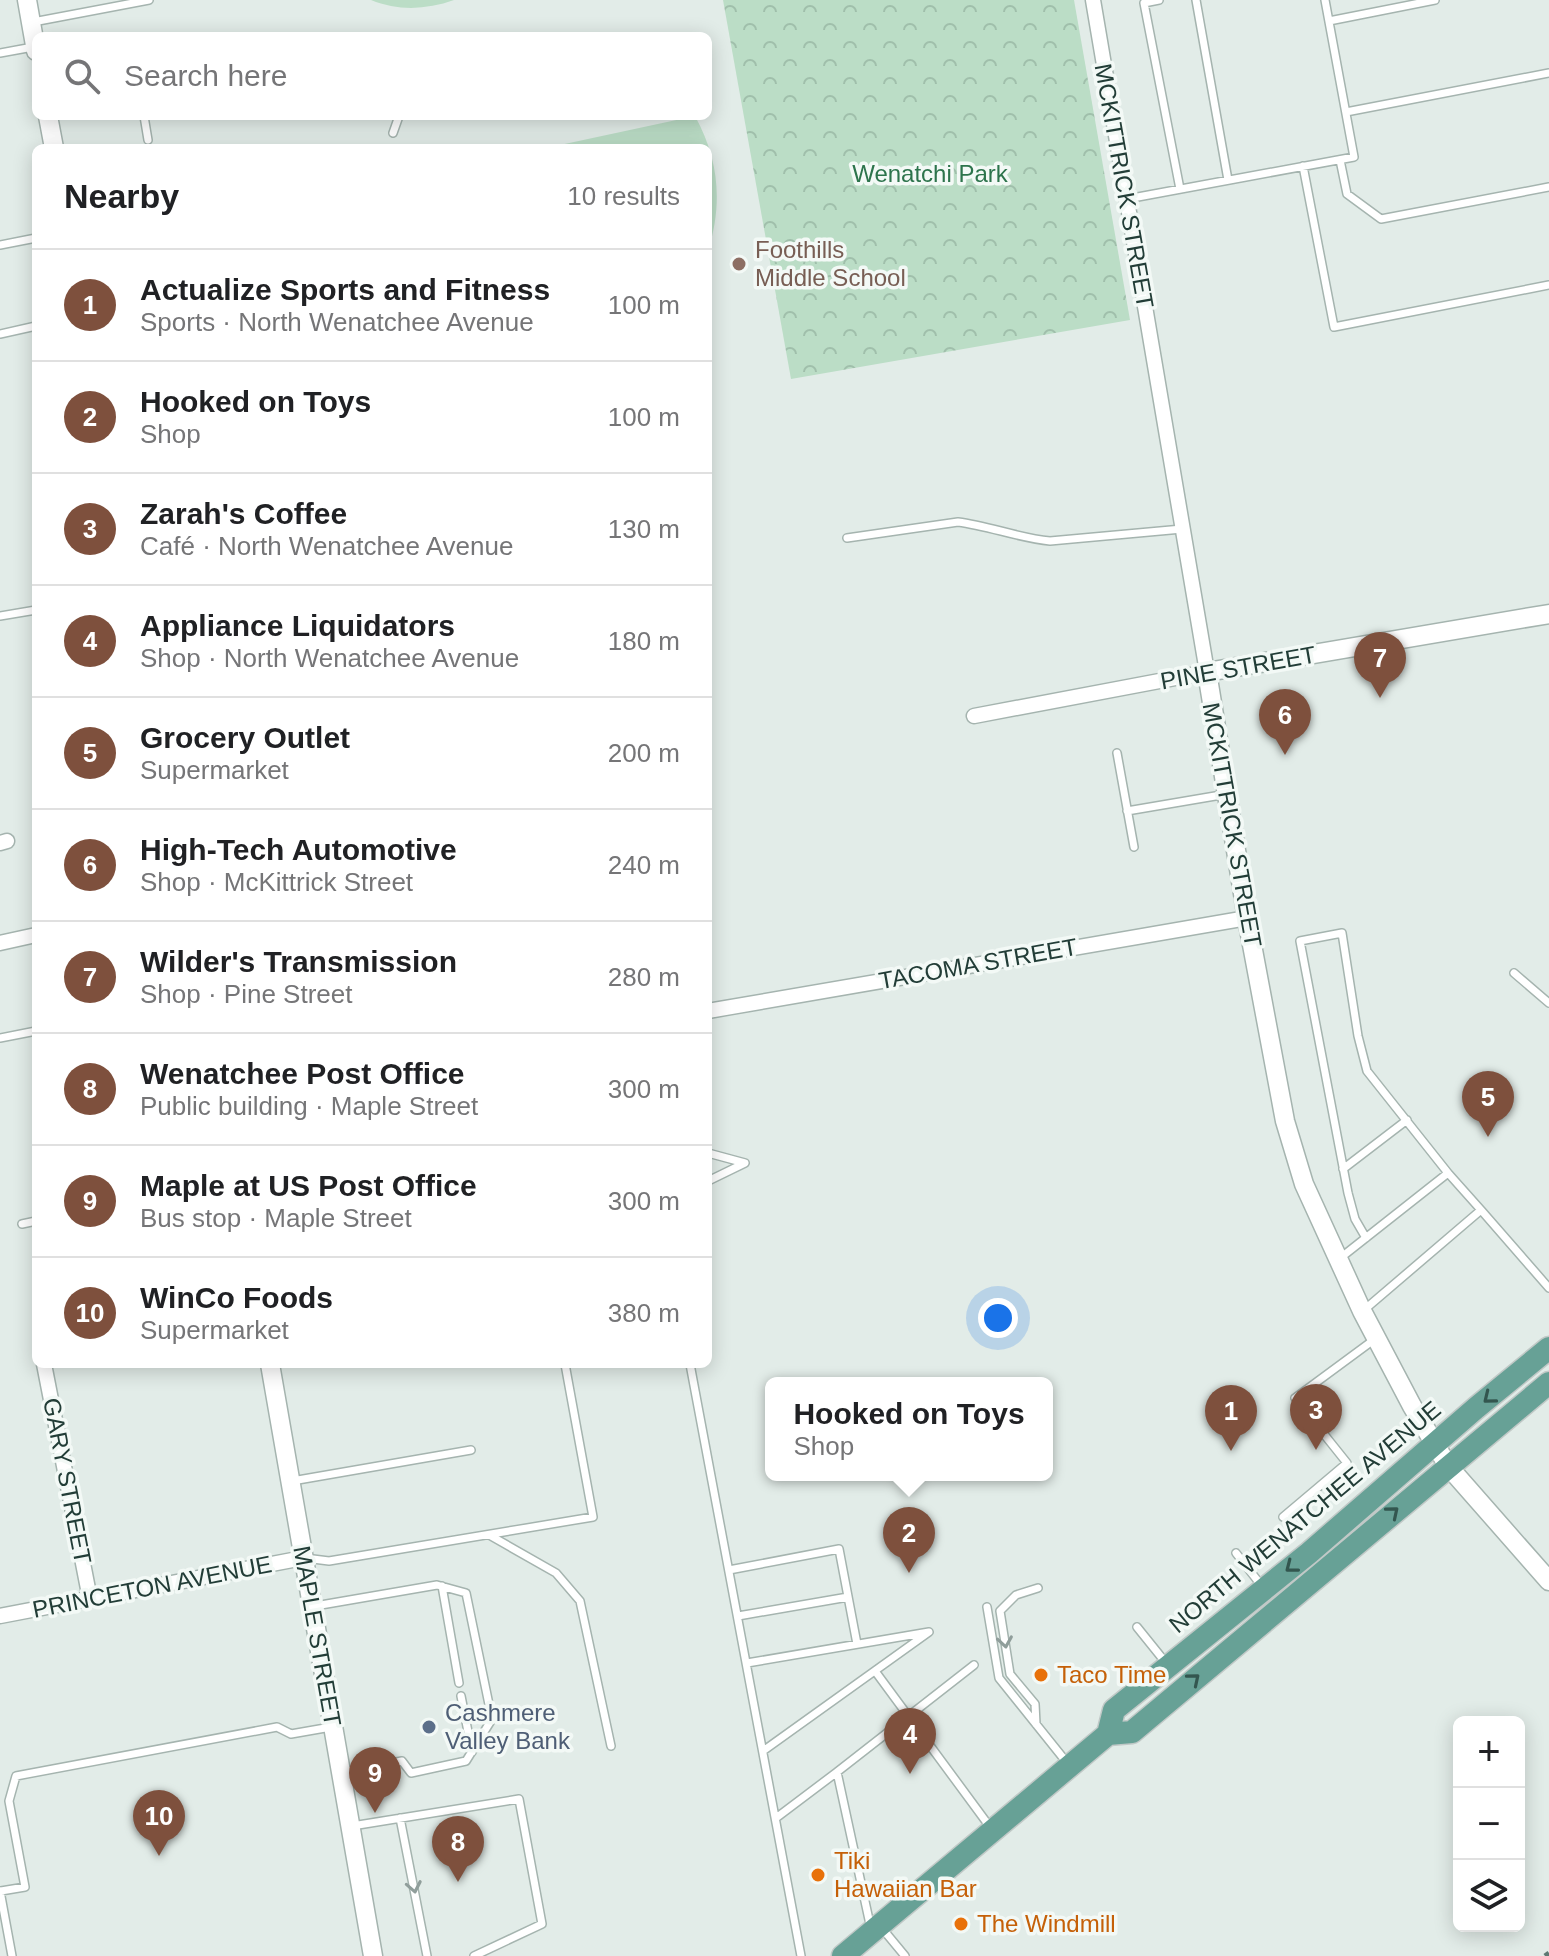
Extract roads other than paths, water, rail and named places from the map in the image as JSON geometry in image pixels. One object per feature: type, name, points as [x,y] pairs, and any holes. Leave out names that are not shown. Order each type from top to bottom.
[{"type":"main road","name":"NORTH WENATCHEE AVENUE","points":[[1108,1734],[1114,1710],[1309,1553],[1549,1348]]},
{"type":"main road","name":"NORTH WENATCHEE AVENUE","points":[[843,1956],[1108,1734],[1132,1732],[1549,1383]]},
{"type":"street","points":[[27,0],[33,32]]},
{"type":"street","name":"MCKITTRICK STREET","points":[[1093,0],[1247,918],[1285,1121],[1304,1184],[1337,1261],[1435,1444],[1448,1466],[1549,1581]]},
{"type":"street","points":[[49,120],[53,144]]},
{"type":"street","name":"PINE STREET","points":[[974,716],[1207,672],[1549,614]]},
{"type":"street","name":"TACOMA STREET","points":[[712,1010],[1247,918]]},
{"type":"street","points":[[0,943],[32,936]]},
{"type":"street","name":"GARY STREET","points":[[45,1368],[90,1599]]},
{"type":"street","name":"MAPLE STREET","points":[[271,1368],[373,1956]]},
{"type":"street","name":"PRINCETON AVENUE","points":[[0,1616],[303,1558]]},
{"type":"lane","points":[[31,22],[149,0]]},
{"type":"lane","points":[[1159,0],[1144,3],[1180,189]]},
{"type":"lane","points":[[1196,0],[1228,180]]},
{"type":"lane","points":[[1127,199],[1354,157],[1325,0]]},
{"type":"lane","points":[[1329,21],[1435,0]]},
{"type":"lane","points":[[0,53],[32,49]]},
{"type":"lane","points":[[1346,112],[1549,73]]},
{"type":"lane","points":[[145,120],[148,140]]},
{"type":"lane","points":[[393,133],[398,120]]},
{"type":"lane","points":[[1340,160],[1347,194],[1381,219],[1549,187]]},
{"type":"lane","points":[[1303,166],[1334,327],[1549,285]]},
{"type":"lane","points":[[0,245],[32,239]]},
{"type":"lane","points":[[0,334],[32,327]]},
{"type":"lane","points":[[847,538],[958,522],[1050,541],[1182,529]]},
{"type":"lane","points":[[0,616],[32,611]]},
{"type":"lane","points":[[1117,753],[1134,847]]},
{"type":"lane","points":[[1127,811],[1227,794]]},
{"type":"lane","points":[[1366,1238],[1355,1219],[1343,1169],[1300,941],[1342,933],[1362,1057],[1367,1071],[1448,1173],[1549,1288]]},
{"type":"lane","points":[[1514,973],[1549,1003]]},
{"type":"lane","points":[[0,1038],[32,1032]]},
{"type":"lane","points":[[1343,1169],[1407,1120]]},
{"type":"lane","points":[[712,1154],[745,1163],[712,1179]]},
{"type":"lane","points":[[1337,1261],[1448,1173]]},
{"type":"lane","points":[[1362,1311],[1481,1210]]},
{"type":"lane","points":[[22,1224],[32,1222]]},
{"type":"lane","points":[[1283,1517],[1347,1463],[1295,1398],[1377,1338]]},
{"type":"lane","points":[[303,1558],[329,1561],[593,1517],[566,1368]]},
{"type":"lane","points":[[691,1368],[801,1956]]},
{"type":"lane","points":[[289,1481],[471,1450]]},
{"type":"lane","points":[[491,1536],[556,1573],[580,1601],[611,1746]]},
{"type":"lane","points":[[729,1570],[839,1549],[857,1644]]},
{"type":"lane","points":[[1236,1553],[1264,1589]]},
{"type":"lane","points":[[442,1586],[459,1683]]},
{"type":"lane","points":[[312,1606],[442,1586],[466,1593],[492,1719],[466,1761],[411,1773],[402,1761],[341,1773]]},
{"type":"lane","points":[[1036,1725],[1035,1704],[1010,1674],[1000,1611],[1016,1595],[1038,1588]]},
{"type":"lane","points":[[738,1616],[848,1597]]},
{"type":"lane","points":[[987,1607],[999,1678],[1070,1766]]},
{"type":"lane","points":[[1137,1627],[1168,1666]]},
{"type":"lane","points":[[747,1663],[929,1632],[763,1751]]},
{"type":"lane","points":[[776,1818],[974,1665]]},
{"type":"lane","points":[[875,1671],[992,1830]]},
{"type":"lane","points":[[461,1696],[472,1752]]},
{"type":"lane","points":[[12,1956],[1,1891],[25,1887],[9,1801],[16,1776],[277,1727],[291,1734],[334,1727]]},
{"type":"lane","points":[[837,1772],[875,1928],[905,1956]]},
{"type":"lane","points":[[350,1827],[519,1799],[542,1924],[474,1956]]},
{"type":"lane","points":[[400,1818],[427,1956]]},
{"type":"railway","points":[[1545,1956],[1549,1953]]},
{"type":"place","name":"Foothills Middle School","points":[[739,264]]},
{"type":"place","name":"Wilder's Transmission","points":[[1380,698]]},
{"type":"place","name":"High-Tech Automotive","points":[[1285,755]]},
{"type":"place","name":"Grocery Outlet","points":[[1488,1137]]},
{"type":"place","name":"Zarah's Coffee","points":[[1316,1450]]},
{"type":"place","name":"Actualize Sports and Fitness","points":[[1231,1451]]},
{"type":"place","name":"Hooked on Toys","points":[[909,1573]]},
{"type":"place","name":"Taco Time","points":[[1041,1675]]},
{"type":"place","name":"Cashmere Valley Bank","points":[[429,1727]]},
{"type":"place","name":"Appliance Liquidators","points":[[910,1774]]},
{"type":"place","name":"Maple at US Post Office","points":[[375,1813]]},
{"type":"place","name":"WinCo Foods","points":[[159,1856]]},
{"type":"place","name":"Tiki Hawaiian Bar","points":[[818,1875]]},
{"type":"place","name":"Wenatchee Post Office","points":[[458,1882]]},
{"type":"place","name":"The Windmill","points":[[961,1924]]},
{"type":"park label","name":"Wenatchi Park","points":[[930,174]]}]
